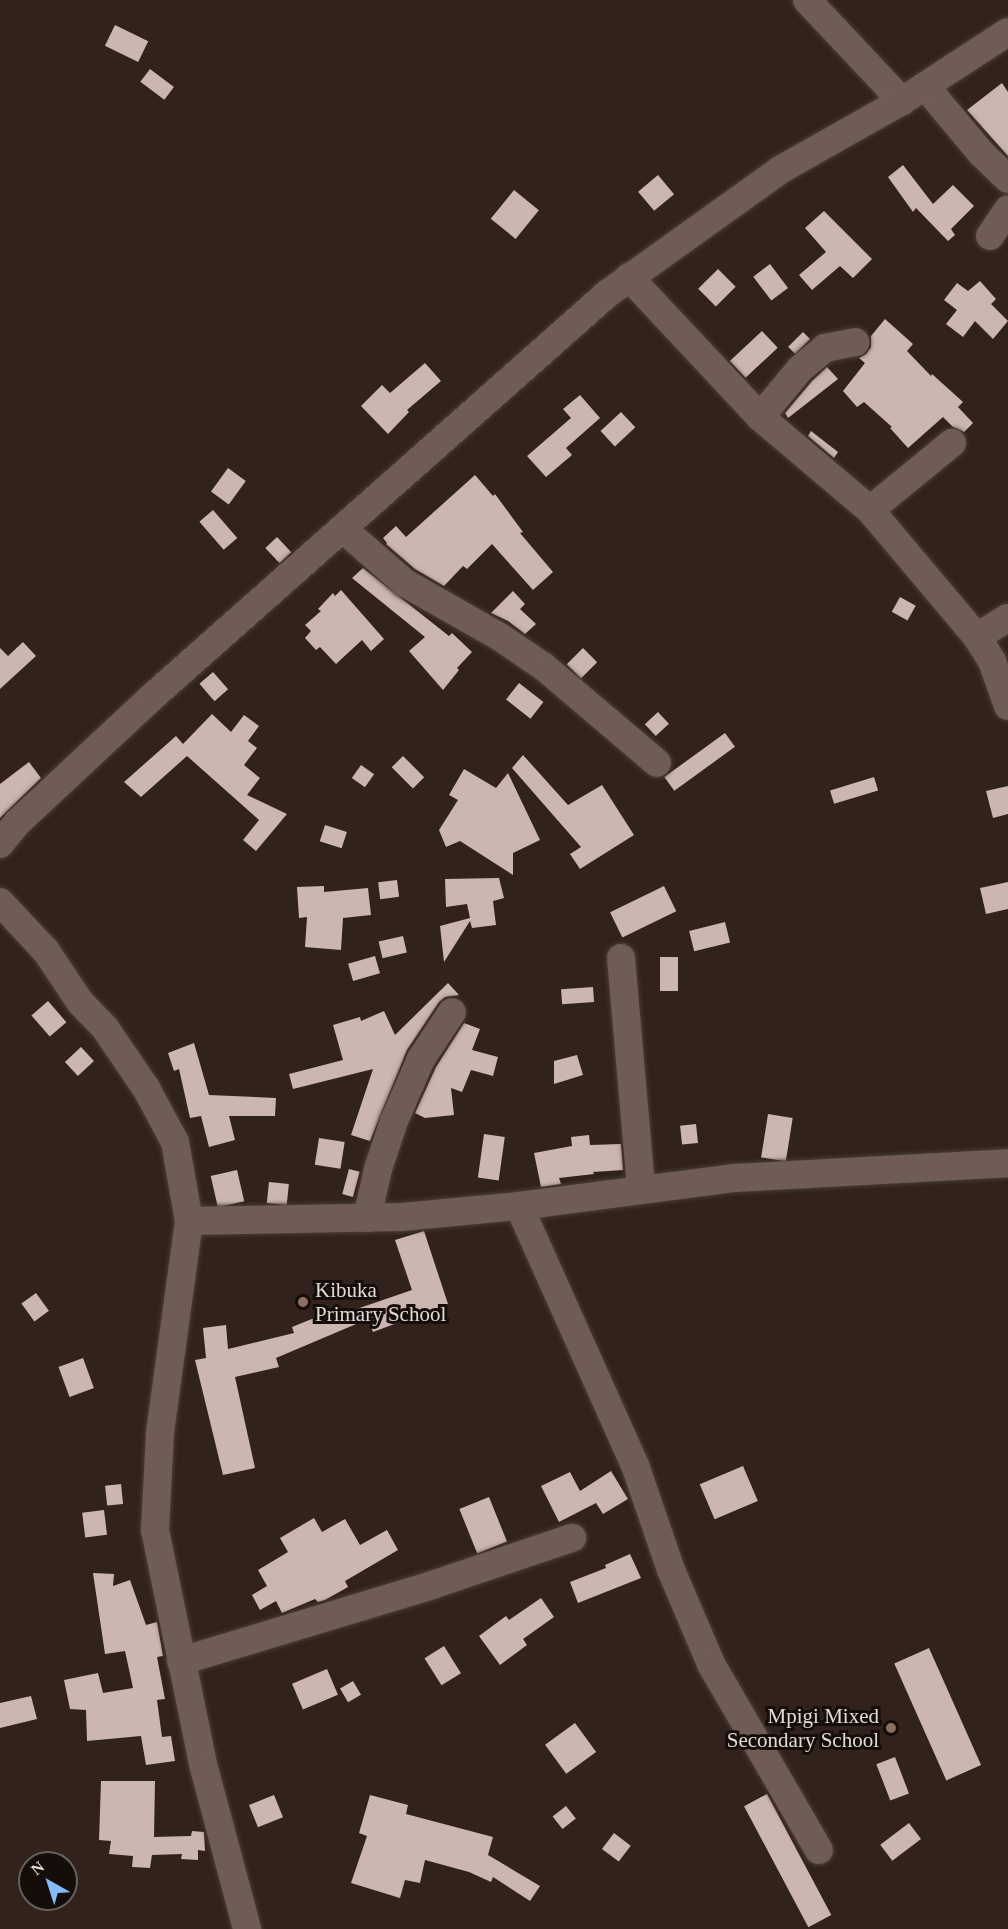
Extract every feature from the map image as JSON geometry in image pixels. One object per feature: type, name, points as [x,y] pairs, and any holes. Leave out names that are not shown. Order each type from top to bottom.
[{"type":"street","points":[[807,0],[1008,178]]},
{"type":"street","points":[[0,844],[17,823],[152,697],[607,294],[780,170],[914,94],[1008,32]]},
{"type":"street","points":[[990,236],[1008,209]]},
{"type":"street","points":[[629,277],[760,417],[870,510],[977,638],[992,661],[1008,706]]},
{"type":"street","points":[[760,417],[800,369],[825,348],[855,342]]},
{"type":"street","points":[[870,510],[952,443]]},
{"type":"street","points":[[343,529],[405,583],[500,637],[544,667],[657,763]]},
{"type":"street","points":[[977,638],[1008,618]]},
{"type":"street","points":[[0,902],[46,951],[80,1002],[105,1029],[156,1104],[175,1142],[189,1221],[160,1434],[155,1530],[204,1768],[247,1929]]},
{"type":"street","points":[[621,958],[641,1188]]},
{"type":"street","points":[[367,1218],[378,1169],[394,1121],[421,1059],[452,1012]]},
{"type":"street","points":[[189,1221],[367,1218],[519,1206],[641,1188],[735,1178],[1008,1163]]},
{"type":"street","points":[[519,1206],[635,1465],[670,1570],[711,1665],[819,1851]]},
{"type":"street","points":[[181,1661],[421,1588],[572,1538]]},
{"type":"building","points":[[115,25],[148,41],[138,62],[105,46]]},
{"type":"building","points":[[150,69],[174,87],[164,100],[140,82]]},
{"type":"building","points":[[1002,83],[1008,92],[1008,156],[967,110]]},
{"type":"building","points":[[903,165],[933,204],[953,185],[974,206],[951,229],[955,235],[948,241],[916,208],[913,212],[888,177]]},
{"type":"building","points":[[658,175],[674,194],[654,211],[638,192]]},
{"type":"building","points":[[514,190],[539,210],[516,239],[491,219]]},
{"type":"building","points":[[824,211],[872,259],[853,278],[840,266],[812,290],[799,275],[826,252],[805,228]]},
{"type":"building","points":[[770,264],[788,288],[771,301],[753,277]]},
{"type":"building","points":[[718,269],[736,287],[716,306],[698,289]]},
{"type":"building","points":[[980,281],[996,299],[991,304],[1008,321],[993,339],[975,321],[963,337],[946,324],[957,310],[944,300],[957,283],[968,291]]},
{"type":"building","points":[[885,319],[913,344],[907,351],[931,376],[932,374],[963,402],[958,407],[973,423],[964,432],[953,427],[943,417],[908,448],[890,428],[892,427],[864,402],[857,407],[843,391],[865,363],[859,358],[871,347],[871,336]]},
{"type":"building","points":[[762,331],[778,348],[746,378],[730,361]]},
{"type":"building","points":[[803,332],[810,339],[795,354],[788,347]]},
{"type":"building","points":[[425,363],[441,381],[407,410],[409,412],[388,434],[361,406],[382,385],[390,393]]},
{"type":"building","points":[[827,367],[838,379],[788,418],[785,413]]},
{"type":"building","points":[[580,395],[600,418],[566,448],[572,455],[546,477],[527,456],[571,418],[563,409]]},
{"type":"building","points":[[621,412],[635,427],[615,446],[601,431]]},
{"type":"building","points":[[811,431],[838,452],[834,458],[808,436]]},
{"type":"building","points":[[228,468],[246,481],[229,504],[211,491]]},
{"type":"building","points":[[475,475],[493,496],[495,494],[523,532],[520,533],[553,572],[533,590],[492,544],[467,569],[463,566],[444,586],[415,569],[386,544],[383,538],[396,526],[406,537]]},
{"type":"building","points":[[213,510],[237,538],[224,550],[199,522]]},
{"type":"building","points":[[277,537],[291,552],[280,563],[265,548]]},
{"type":"building","points":[[363,568],[449,636],[452,633],[472,652],[457,668],[459,670],[443,690],[409,651],[425,637],[352,578]]},
{"type":"building","points":[[341,590],[384,639],[371,651],[362,640],[336,664],[320,647],[316,650],[305,638],[311,631],[305,625],[321,611],[318,609],[333,593],[335,596]]},
{"type":"building","points":[[513,591],[525,604],[520,609],[536,624],[525,634],[508,621],[491,613]]},
{"type":"building","points":[[900,597],[916,606],[908,621],[892,612]]},
{"type":"building","points":[[23,642],[36,656],[0,689],[0,648],[8,656]]},
{"type":"building","points":[[583,648],[597,662],[581,678],[567,664]]},
{"type":"building","points":[[213,672],[228,689],[215,701],[199,684]]},
{"type":"building","points":[[519,683],[543,702],[530,719],[506,700]]},
{"type":"building","points":[[658,712],[669,724],[656,736],[645,724]]},
{"type":"building","points":[[212,714],[231,732],[244,715],[259,726],[248,741],[257,748],[244,765],[260,778],[247,795],[287,814],[256,851],[243,840],[259,820],[187,756],[141,797],[124,782],[176,736],[183,744]]},
{"type":"building","points":[[725,733],[735,747],[674,791],[664,777]]},
{"type":"building","points":[[523,755],[568,805],[602,785],[634,835],[580,869],[570,854],[581,847],[512,768]]},
{"type":"building","points":[[403,756],[424,777],[413,789],[392,767]]},
{"type":"building","points":[[29,762],[41,778],[0,818],[0,784]]},
{"type":"building","points":[[361,765],[374,774],[365,787],[352,778]]},
{"type":"building","points":[[464,769],[496,788],[508,773],[540,840],[513,853],[513,875],[460,841],[446,847],[439,830],[458,800],[449,795]]},
{"type":"building","points":[[874,777],[878,790],[834,804],[830,790]]},
{"type":"building","points":[[1008,786],[1008,814],[993,818],[986,791]]},
{"type":"building","points":[[325,825],[347,832],[342,848],[320,841]]},
{"type":"building","points":[[499,878],[504,898],[493,901],[496,925],[472,928],[470,921],[444,962],[440,926],[470,918],[467,904],[446,907],[445,879]]},
{"type":"building","points":[[397,880],[399,897],[380,899],[378,882]]},
{"type":"building","points":[[1008,882],[1008,909],[986,914],[980,888]]},
{"type":"building","points":[[324,886],[324,892],[368,888],[371,915],[343,918],[341,950],[305,947],[307,917],[299,918],[297,887]]},
{"type":"building","points":[[664,886],[676,911],[622,937],[610,912]]},
{"type":"building","points":[[725,922],[730,942],[694,951],[689,931]]},
{"type":"building","points":[[403,936],[407,953],[382,958],[379,942]]},
{"type":"building","points":[[375,956],[380,973],[353,981],[348,964]]},
{"type":"building","points":[[660,957],[678,957],[678,991],[660,991]]},
{"type":"building","points":[[448,983],[459,995],[445,997],[439,1002],[407,1050],[370,1141],[351,1135],[373,1069],[293,1089],[289,1074],[343,1060],[333,1025],[360,1017],[361,1021],[384,1011],[395,1035]]},
{"type":"building","points":[[593,987],[594,1002],[562,1004],[561,989]]},
{"type":"building","points":[[48,1001],[66,1022],[50,1037],[31,1015]]},
{"type":"building","points":[[464,1023],[480,1029],[472,1050],[498,1057],[493,1076],[471,1070],[462,1092],[451,1088],[454,1115],[425,1118],[415,1113],[436,1067]]},
{"type":"building","points":[[194,1043],[209,1095],[276,1098],[275,1116],[229,1116],[235,1140],[209,1147],[201,1116],[190,1118],[179,1069],[174,1071],[168,1053]]},
{"type":"building","points":[[81,1047],[94,1061],[78,1076],[65,1062]]},
{"type":"building","points":[[577,1055],[583,1075],[554,1084],[554,1061]]},
{"type":"building","points":[[768,1114],[793,1118],[786,1161],[761,1157]]},
{"type":"building","points":[[696,1124],[698,1143],[682,1145],[680,1126]]},
{"type":"building","points":[[484,1134],[505,1137],[499,1180],[478,1178]]},
{"type":"building","points":[[589,1135],[590,1145],[621,1144],[623,1170],[559,1178],[561,1184],[541,1187],[534,1153],[572,1146],[571,1137]]},
{"type":"building","points":[[319,1138],[345,1142],[340,1169],[315,1165]]},
{"type":"building","points":[[349,1169],[360,1172],[353,1197],[342,1194]]},
{"type":"building","points":[[237,1170],[244,1201],[218,1207],[211,1176]]},
{"type":"building","points":[[269,1182],[289,1184],[287,1205],[267,1203]]},
{"type":"building","points":[[424,1231],[448,1304],[373,1332],[368,1319],[276,1358],[279,1367],[235,1377],[255,1468],[223,1475],[195,1360],[206,1358],[203,1328],[226,1325],[228,1349],[294,1333],[292,1327],[339,1308],[342,1314],[412,1290],[395,1240]]},
{"type":"building","points":[[36,1293],[49,1311],[34,1321],[21,1304]]},
{"type":"building","points":[[83,1358],[94,1388],[70,1397],[59,1367]]},
{"type":"building","points":[[743,1466],[758,1501],[715,1519],[700,1484]]},
{"type":"building","points":[[611,1471],[628,1499],[603,1514],[596,1503],[559,1522],[541,1486],[570,1472],[580,1491]]},
{"type":"building","points":[[121,1484],[123,1504],[107,1506],[105,1486]]},
{"type":"building","points":[[489,1497],[507,1542],[477,1553],[459,1509]]},
{"type":"building","points":[[104,1510],[107,1535],[85,1537],[82,1513]]},
{"type":"building","points":[[314,1518],[322,1532],[345,1519],[360,1545],[387,1530],[398,1550],[345,1581],[348,1587],[325,1600],[318,1602],[315,1599],[282,1613],[276,1601],[260,1610],[252,1595],[267,1586],[258,1570],[288,1552],[280,1538]]},
{"type":"building","points":[[630,1554],[641,1578],[578,1603],[570,1582],[606,1568],[605,1565]]},
{"type":"building","points":[[93,1573],[114,1574],[113,1586],[130,1580],[146,1625],[157,1622],[163,1656],[157,1657],[165,1699],[157,1700],[162,1737],[171,1736],[175,1761],[146,1765],[141,1736],[87,1741],[86,1710],[70,1709],[64,1680],[98,1673],[103,1693],[133,1688],[125,1651],[105,1654]]},
{"type":"building","points":[[541,1598],[554,1617],[523,1639],[527,1645],[500,1665],[479,1636],[506,1616],[509,1620]]},
{"type":"building","points":[[444,1646],[461,1673],[441,1685],[424,1658]]},
{"type":"building","points":[[929,1648],[981,1765],[946,1780],[894,1663]]},
{"type":"building","points":[[327,1669],[338,1695],[303,1710],[292,1684]]},
{"type":"building","points":[[353,1681],[361,1695],[348,1702],[340,1688]]},
{"type":"building","points":[[31,1696],[37,1719],[0,1728],[0,1703]]},
{"type":"building","points":[[575,1723],[596,1752],[566,1774],[545,1745]]},
{"type":"building","points":[[895,1757],[909,1793],[890,1801],[876,1764]]},
{"type":"building","points":[[101,1781],[155,1781],[154,1837],[191,1836],[192,1831],[204,1832],[205,1851],[198,1850],[198,1860],[181,1859],[182,1854],[152,1855],[150,1868],[132,1867],[133,1856],[109,1854],[111,1841],[99,1840]]},
{"type":"building","points":[[767,1794],[831,1915],[808,1927],[744,1806]]},
{"type":"building","points":[[274,1795],[283,1817],[258,1827],[249,1805]]},
{"type":"building","points":[[370,1795],[408,1805],[406,1814],[493,1837],[488,1855],[540,1886],[530,1901],[493,1877],[491,1882],[469,1872],[425,1860],[420,1883],[405,1880],[400,1898],[351,1883],[367,1836],[359,1833]]},
{"type":"building","points":[[566,1806],[576,1819],[562,1829],[553,1816]]},
{"type":"building","points":[[909,1823],[921,1839],[892,1861],[880,1845]]},
{"type":"building","points":[[614,1833],[631,1846],[619,1862],[602,1849]]},
{"type":"place","name":"Kibuka Primary School","points":[[303,1302]]},
{"type":"place","name":"Mpigi Mixed Secondary School","points":[[891,1728]]}]
